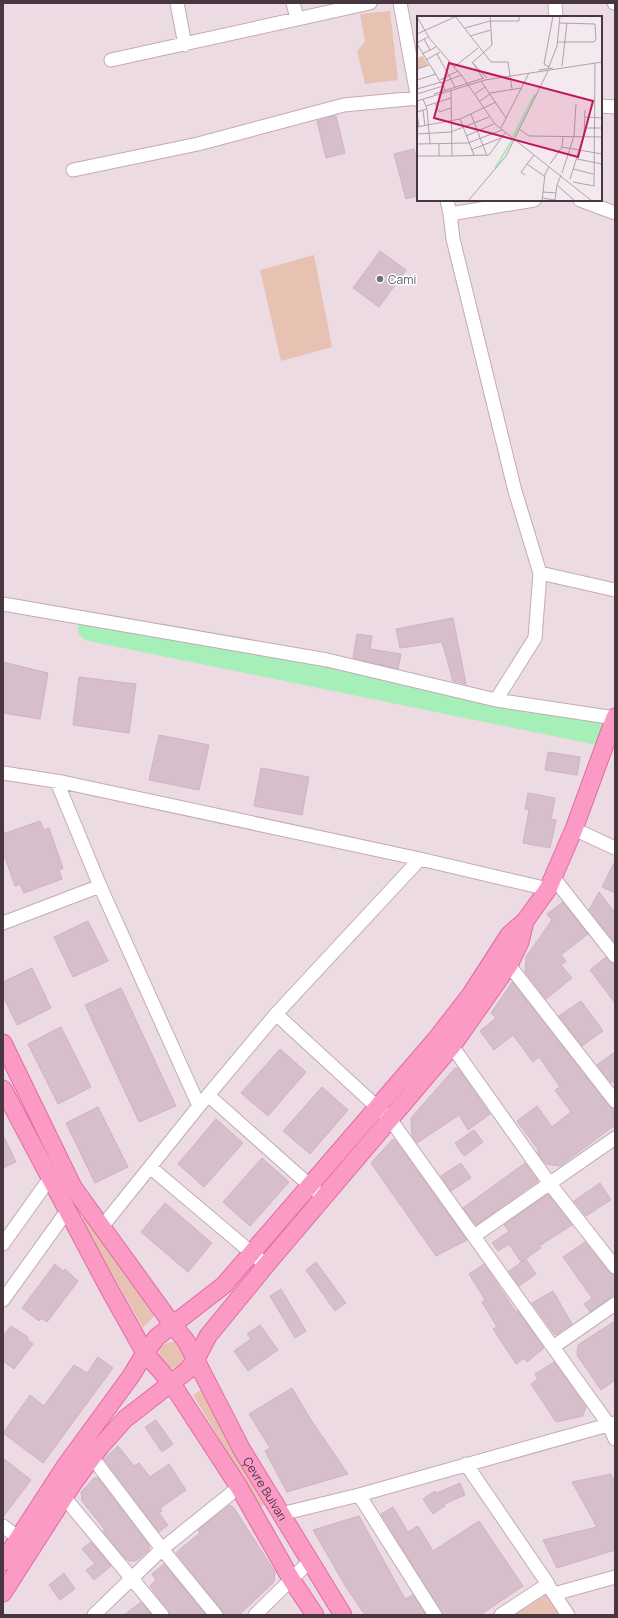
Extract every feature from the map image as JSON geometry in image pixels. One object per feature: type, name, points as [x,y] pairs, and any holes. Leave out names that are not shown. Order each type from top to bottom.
[{"type":"main road","points":[[3,1593],[25,1543],[66,1465],[131,1376],[157,1337],[224,1285],[437,1038],[471,994],[509,935],[525,921],[550,883],[574,829],[615,717]]},
{"type":"main road","points":[[3,1562],[25,1543],[64,1497],[92,1457],[125,1419],[172,1384],[188,1370],[196,1359],[208,1336],[266,1264],[452,1046],[508,965],[520,942],[525,921]]},
{"type":"main road","name":"Çevre Bulvarı","points":[[3,1043],[73,1187],[101,1228],[186,1341],[242,1450],[309,1562],[343,1615]]},
{"type":"main road","name":"Çevre Bulvarı","points":[[3,1089],[145,1353],[172,1384],[239,1487],[291,1579],[315,1615]]},
{"type":"street","points":[[177,3],[185,45]]},
{"type":"street","points":[[294,3],[297,18]]},
{"type":"street","points":[[111,60],[185,45],[297,18],[370,3]]},
{"type":"street","points":[[400,3],[417,94]]},
{"type":"street","points":[[555,3],[556,16]]},
{"type":"street","points":[[73,170],[198,144],[344,105],[417,99]]},
{"type":"street","points":[[602,106],[615,107]]},
{"type":"street","points":[[446,201],[450,214],[453,239],[488,386],[515,491],[540,573],[535,638],[496,700]]},
{"type":"street","points":[[450,214],[528,201]]},
{"type":"street","points":[[583,201],[615,213]]},
{"type":"street","points":[[540,573],[615,590]]},
{"type":"street","points":[[3,604],[327,660],[496,700],[615,717]]},
{"type":"street","points":[[3,773],[57,782],[420,859],[550,883],[615,956]]},
{"type":"street","points":[[57,782],[100,886],[199,1106]]},
{"type":"street","points":[[574,829],[615,848]]},
{"type":"street","points":[[101,1228],[199,1106],[276,1014],[420,859]]},
{"type":"street","points":[[3,924],[100,886]]},
{"type":"street","points":[[508,965],[615,1100]]},
{"type":"street","points":[[276,1014],[390,1119],[554,1347],[612,1424],[615,1439]]},
{"type":"street","points":[[452,1046],[550,1184],[615,1267]]},
{"type":"street","points":[[208,1095],[323,1198]]},
{"type":"street","points":[[474,1236],[615,1138]]},
{"type":"street","points":[[150,1167],[266,1264]]},
{"type":"street","points":[[3,1244],[50,1178]]},
{"type":"street","points":[[3,1300],[68,1212]]},
{"type":"street","points":[[554,1347],[615,1304]]},
{"type":"street","points":[[280,1514],[359,1495],[612,1424]]},
{"type":"street","points":[[92,1457],[162,1549],[216,1615]]},
{"type":"street","points":[[466,1464],[568,1615]]},
{"type":"street","points":[[94,1615],[162,1549],[239,1487]]},
{"type":"street","points":[[359,1495],[435,1615]]},
{"type":"street","points":[[64,1497],[162,1615]]},
{"type":"street","points":[[3,1526],[25,1543]]},
{"type":"street","points":[[259,1614],[309,1562]]},
{"type":"street","points":[[501,1615],[551,1589],[615,1577]]},
{"type":"shaded area","points":[[3,3],[615,3],[615,1615],[3,1615]]},
{"type":"shaded area","points":[[390,11],[398,80],[365,84],[357,51],[365,42],[360,14]]},
{"type":"shaded area","points":[[314,255],[332,347],[281,361],[260,270]]},
{"type":"shaded area","points":[[86,1217],[156,1314],[143,1328],[80,1219]]},
{"type":"shaded area","points":[[172,1342],[181,1346],[185,1355],[181,1364],[172,1368],[163,1364],[159,1355],[163,1346]]},
{"type":"shaded area","points":[[203,1389],[265,1504],[260,1507],[193,1395]]},
{"type":"shaded area","points":[[546,1592],[562,1615],[512,1615]]},
{"type":"building","points":[[336,116],[345,153],[326,158],[317,121]]},
{"type":"building","points":[[414,149],[417,160],[417,196],[406,199],[394,154]]},
{"type":"building","name":"Cami","points":[[380,251],[406,270],[379,307],[353,288]]},
{"type":"building","points":[[453,618],[466,684],[453,681],[442,642],[400,648],[396,629]]},
{"type":"building","points":[[357,634],[372,636],[370,649],[401,654],[398,669],[353,658]]},
{"type":"building","points":[[3,662],[48,673],[40,719],[3,713]]},
{"type":"building","points":[[79,677],[136,684],[129,733],[73,725]]},
{"type":"building","points":[[159,735],[209,745],[199,790],[149,780]]},
{"type":"building","points":[[548,752],[580,757],[577,775],[545,770]]},
{"type":"building","points":[[261,768],[309,777],[302,815],[254,806]]},
{"type":"building","points":[[528,793],[555,798],[551,819],[556,820],[550,848],[523,843],[529,810],[525,809]]},
{"type":"building","points":[[40,821],[44,830],[49,828],[63,868],[59,870],[62,879],[24,893],[20,884],[15,886],[3,852],[3,834]]},
{"type":"building","points":[[615,861],[615,893],[602,887]]},
{"type":"building","points":[[599,892],[615,913],[615,943],[589,910]]},
{"type":"building","points":[[563,902],[588,934],[561,955],[566,961],[561,965],[572,978],[546,999],[525,972],[526,957],[552,920],[547,914]]},
{"type":"building","points":[[88,921],[108,961],[73,977],[54,937]]},
{"type":"building","points":[[606,957],[615,964],[615,1003],[590,970]]},
{"type":"building","points":[[32,968],[51,1008],[17,1025],[3,996],[3,982]]},
{"type":"building","points":[[512,982],[609,1106],[613,1109],[615,1125],[560,1166],[546,1164],[537,1152],[539,1151],[517,1121],[537,1106],[552,1127],[571,1112],[555,1090],[560,1087],[539,1057],[533,1062],[513,1035],[494,1050],[480,1031],[496,1018],[491,1013]]},
{"type":"building","points":[[121,988],[176,1106],[139,1122],[85,1005]]},
{"type":"building","points":[[581,1001],[603,1031],[582,1046],[559,1016]]},
{"type":"building","points":[[61,1027],[91,1087],[58,1104],[28,1044]]},
{"type":"building","points":[[280,1049],[306,1072],[268,1116],[241,1093]]},
{"type":"building","points":[[615,1052],[615,1085],[611,1079],[611,1083],[597,1065]]},
{"type":"building","points":[[455,1068],[458,1068],[490,1114],[468,1130],[459,1115],[417,1143],[412,1136],[411,1118]]},
{"type":"building","points":[[322,1087],[348,1110],[310,1154],[283,1131]]},
{"type":"building","points":[[98,1107],[128,1167],[95,1183],[66,1123]]},
{"type":"building","points":[[216,1119],[243,1143],[204,1187],[178,1164]]},
{"type":"building","points":[[474,1130],[483,1142],[464,1156],[455,1143]]},
{"type":"building","points":[[3,1135],[16,1162],[3,1168]]},
{"type":"building","points":[[392,1140],[395,1140],[467,1240],[436,1256],[371,1163]]},
{"type":"building","points":[[262,1158],[289,1182],[250,1226],[223,1202]]},
{"type":"building","points":[[461,1163],[471,1178],[451,1191],[441,1176]]},
{"type":"building","points":[[525,1163],[538,1181],[476,1225],[463,1208]]},
{"type":"building","points":[[600,1183],[611,1200],[586,1216],[574,1201]]},
{"type":"building","points":[[548,1194],[572,1225],[539,1246],[541,1248],[521,1262],[509,1244],[498,1251],[492,1243],[509,1231],[504,1225]]},
{"type":"building","points":[[165,1203],[212,1243],[188,1272],[141,1232]]},
{"type":"building","points":[[585,1242],[609,1272],[615,1275],[615,1294],[590,1312],[584,1304],[592,1298],[563,1257]]},
{"type":"building","points":[[526,1259],[536,1274],[519,1286],[509,1271]]},
{"type":"building","points":[[316,1262],[346,1303],[335,1311],[306,1270]]},
{"type":"building","points":[[55,1264],[63,1271],[65,1269],[78,1281],[47,1322],[41,1318],[39,1321],[22,1308]]},
{"type":"building","points":[[484,1264],[516,1312],[518,1311],[544,1348],[527,1362],[524,1358],[516,1364],[493,1329],[497,1327],[482,1302],[485,1300],[469,1274]]},
{"type":"building","points":[[281,1289],[306,1331],[295,1338],[270,1296]]},
{"type":"building","points":[[553,1291],[572,1324],[555,1335],[532,1303]]},
{"type":"building","points":[[615,1321],[615,1380],[601,1390],[577,1355],[578,1345]]},
{"type":"building","points":[[260,1325],[278,1350],[248,1371],[234,1351],[251,1339],[247,1334]]},
{"type":"building","points":[[11,1326],[28,1337],[27,1339],[33,1344],[14,1369],[3,1361],[3,1336]]},
{"type":"building","points":[[98,1357],[113,1368],[43,1463],[3,1433],[30,1395],[44,1406],[74,1365],[87,1373]]},
{"type":"building","points":[[554,1362],[586,1407],[583,1416],[556,1422],[531,1384],[538,1379],[535,1374]]},
{"type":"building","points":[[292,1388],[311,1420],[348,1474],[287,1492],[265,1451],[270,1448],[249,1414]]},
{"type":"building","points":[[156,1420],[173,1444],[162,1452],[145,1427]]},
{"type":"building","points":[[118,1446],[134,1466],[139,1463],[150,1477],[169,1464],[186,1490],[160,1508],[162,1511],[159,1513],[168,1525],[159,1532],[104,1459]]},
{"type":"building","points":[[3,1458],[31,1480],[3,1517]]},
{"type":"building","points":[[611,1474],[615,1483],[615,1550],[557,1568],[543,1540],[597,1527],[572,1482]]},
{"type":"building","points":[[94,1478],[98,1478],[149,1545],[149,1550],[136,1561],[129,1561],[123,1556],[82,1501],[81,1492]]},
{"type":"building","points":[[460,1483],[465,1495],[444,1504],[445,1506],[433,1514],[423,1499],[435,1491],[437,1493]]},
{"type":"building","points":[[230,1505],[234,1508],[275,1572],[274,1582],[239,1615],[224,1615],[222,1610],[177,1554],[177,1552],[200,1533],[198,1530]]},
{"type":"building","points":[[393,1507],[408,1532],[418,1526],[433,1551],[479,1521],[523,1586],[480,1615],[443,1615],[381,1514]]},
{"type":"building","points":[[359,1516],[405,1599],[413,1595],[426,1615],[365,1615],[346,1587],[313,1530]]},
{"type":"building","points":[[91,1542],[111,1566],[94,1580],[86,1570],[95,1564],[82,1549]]},
{"type":"building","points":[[164,1564],[206,1615],[170,1615],[150,1586],[156,1580],[152,1574]]},
{"type":"building","points":[[64,1573],[75,1589],[60,1600],[49,1585]]},
{"type":"building","points":[[141,1602],[151,1614],[124,1615]]},
{"type":"waterway","points":[[90,629],[598,733]]},
{"type":"place","name":"Cami","points":[[380,279]]}]
